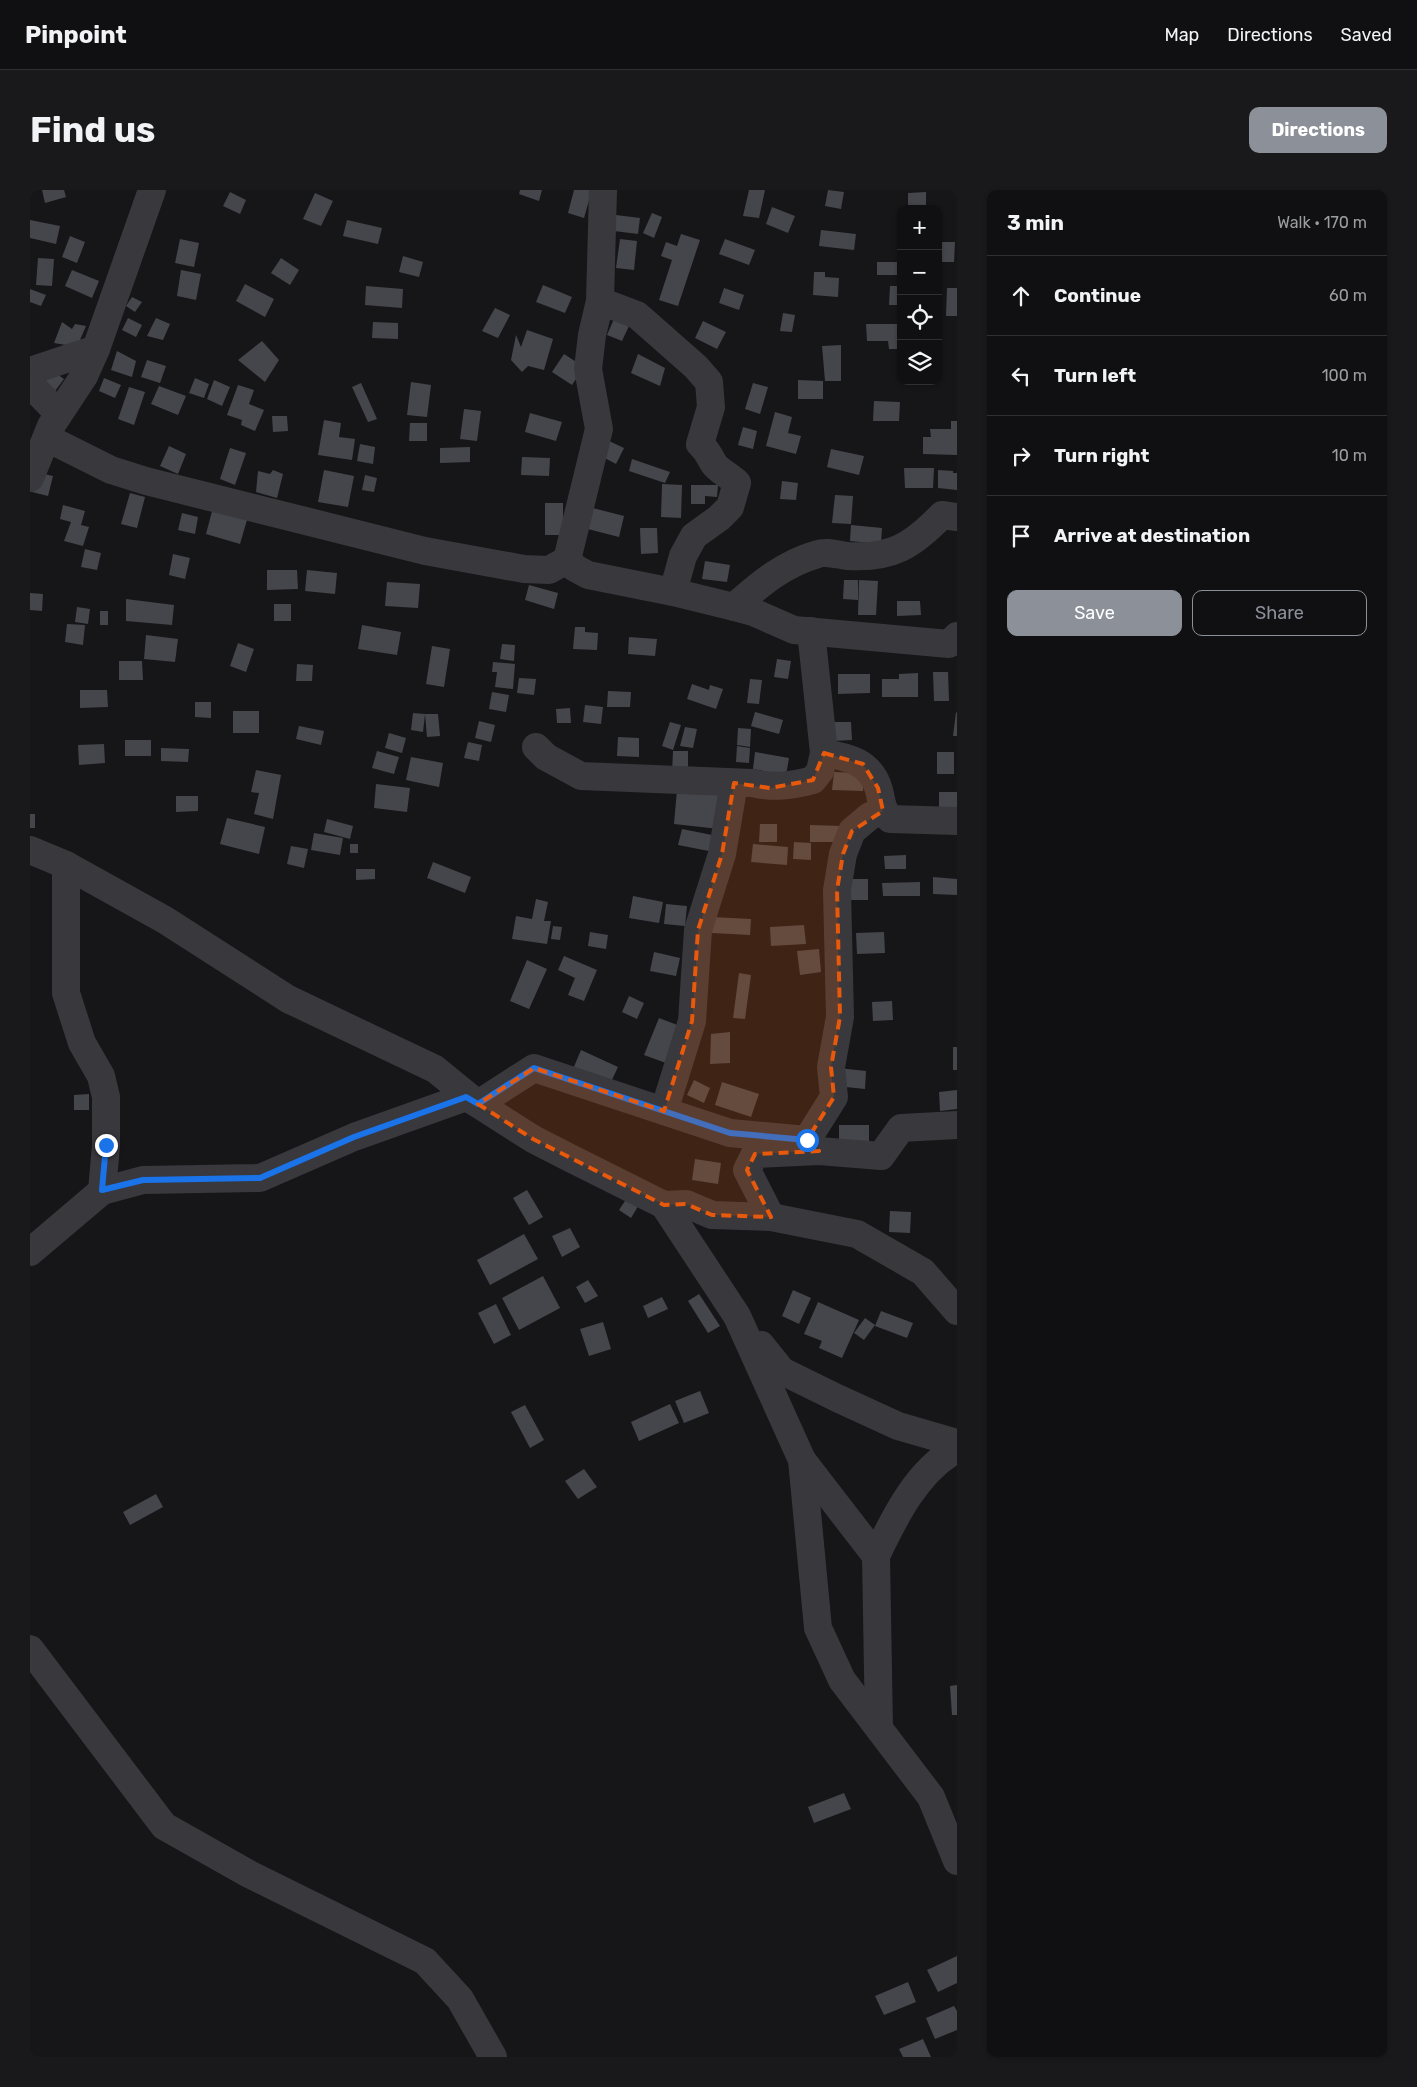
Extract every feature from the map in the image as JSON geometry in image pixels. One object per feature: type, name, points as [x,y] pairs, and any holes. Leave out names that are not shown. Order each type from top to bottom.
[{"type":"street","points":[[30,478],[58,413],[84,376],[96,349],[152,190]]},
{"type":"street","points":[[47,438],[111,470],[146,481],[406,548],[524,569],[549,570],[567,560],[598,429],[588,369],[592,335],[600,301],[603,190]]},
{"type":"street","points":[[600,301],[637,315],[696,367],[710,382],[711,407],[700,444],[710,452],[715,465],[737,483],[730,506],[719,518],[694,536],[683,556],[673,592]]},
{"type":"street","points":[[30,371],[96,349]]},
{"type":"street","points":[[30,384],[58,413]]},
{"type":"street","points":[[734,607],[773,573],[819,553],[850,556],[887,554],[921,537],[942,515],[957,517]]},
{"type":"street","points":[[567,560],[588,576],[673,592],[754,612],[794,630],[949,644],[957,636]]},
{"type":"street","points":[[536,747],[546,757],[581,776],[610,775],[752,783],[770,788],[793,786],[813,780],[820,771],[824,753],[811,632]]},
{"type":"street","points":[[824,753],[841,755],[863,764],[878,788],[883,811],[890,819],[957,821]]},
{"type":"street","points":[[664,1111],[692,1021],[698,930],[722,854],[734,782]]},
{"type":"street","points":[[813,1145],[834,1096],[831,1067],[840,1017],[837,890],[842,854],[852,831],[870,816],[883,811]]},
{"type":"street","points":[[30,850],[66,865],[165,920],[288,1000],[435,1069],[478,1104]]},
{"type":"street","points":[[66,865],[66,993],[82,1043],[101,1076],[106,1096],[106,1145],[102,1190]]},
{"type":"street","points":[[478,1104],[534,1068],[730,1133],[881,1156],[901,1128],[957,1125]]},
{"type":"street","points":[[30,1252],[102,1190],[143,1180],[260,1178],[354,1137],[466,1097],[533,1139],[664,1205],[686,1204],[712,1215],[771,1217],[857,1234],[923,1272],[957,1311]]},
{"type":"street","points":[[771,1217],[747,1170],[755,1154],[813,1145]]},
{"type":"street","points":[[664,1205],[737,1316],[782,1370],[898,1426],[957,1443]]},
{"type":"street","points":[[737,1316],[802,1460],[876,1556]]},
{"type":"street","points":[[879,1728],[876,1556],[898,1510],[907,1497],[944,1456],[957,1449]]},
{"type":"street","points":[[802,1460],[818,1628],[842,1680],[931,1797],[957,1861]]},
{"type":"street","points":[[30,1649],[164,1826],[249,1874],[425,1962],[460,2000],[493,2057]]},
{"type":"highlighted area","points":[[824,753],[863,764],[878,788],[883,811],[852,831],[843,854],[837,890],[840,1017],[831,1067],[834,1097],[807,1140],[819,1151],[755,1154],[747,1170],[771,1217],[712,1215],[686,1204],[664,1205],[533,1139],[478,1104],[534,1068],[664,1111],[692,1021],[698,930],[722,854],[734,783],[770,788],[813,780]]},
{"type":"building","points":[[42,190],[64,190],[66,197],[45,203]]},
{"type":"building","points":[[520,190],[542,190],[539,201],[519,194]]},
{"type":"building","points":[[574,190],[592,190],[584,218],[568,213]]},
{"type":"building","points":[[749,190],[765,190],[759,218],[743,216]]},
{"type":"building","points":[[828,190],[844,192],[841,209],[825,206]]},
{"type":"building","points":[[230,192],[246,200],[240,214],[223,206]]},
{"type":"building","points":[[926,192],[926,205],[908,205],[908,193]]},
{"type":"building","points":[[315,193],[333,201],[321,226],[303,219]]},
{"type":"building","points":[[772,207],[795,216],[788,233],[766,224]]},
{"type":"building","points":[[652,213],[662,217],[654,238],[643,233]]},
{"type":"building","points":[[608,214],[640,218],[638,234],[606,230]]},
{"type":"building","points":[[30,220],[60,226],[56,244],[30,238]]},
{"type":"building","points":[[347,220],[382,228],[378,244],[343,236]]},
{"type":"building","points":[[821,230],[856,234],[854,250],[819,246]]},
{"type":"building","points":[[681,234],[700,240],[678,306],[659,300],[672,260],[661,256],[666,242],[677,246]]},
{"type":"building","points":[[70,236],[85,242],[77,263],[62,257]]},
{"type":"building","points":[[180,239],[199,243],[194,267],[175,263]]},
{"type":"building","points":[[620,239],[637,241],[634,270],[616,268]]},
{"type":"building","points":[[725,239],[755,250],[749,265],[719,254]]},
{"type":"building","points":[[942,242],[955,242],[954,262],[942,262]]},
{"type":"building","points":[[403,256],[423,262],[419,277],[399,272]]},
{"type":"building","points":[[38,258],[54,259],[52,286],[36,285]]},
{"type":"building","points":[[281,258],[299,270],[290,285],[271,273]]},
{"type":"building","points":[[877,262],[897,262],[897,275],[877,275]]},
{"type":"building","points":[[72,270],[99,281],[92,298],[65,286]]},
{"type":"building","points":[[181,270],[201,274],[196,300],[177,296]]},
{"type":"building","points":[[814,272],[825,272],[825,277],[839,278],[838,297],[813,295]]},
{"type":"building","points":[[245,284],[274,299],[265,317],[236,301]]},
{"type":"building","points":[[543,285],[572,297],[565,313],[536,302]]},
{"type":"building","points":[[366,286],[403,289],[402,308],[365,305]]},
{"type":"building","points":[[890,286],[897,286],[897,305],[889,305]]},
{"type":"building","points":[[724,288],[744,295],[739,310],[719,303]]},
{"type":"building","points":[[947,288],[957,288],[957,316],[946,316]]},
{"type":"building","points":[[30,289],[46,295],[41,306],[30,302]]},
{"type":"building","points":[[132,297],[142,302],[135,312],[126,306]]},
{"type":"building","points":[[495,308],[510,315],[498,338],[482,331]]},
{"type":"building","points":[[783,313],[795,315],[792,332],[780,331]]},
{"type":"building","points":[[128,318],[142,325],[136,337],[122,330]]},
{"type":"building","points":[[156,318],[170,324],[163,340],[147,336]]},
{"type":"building","points":[[614,319],[629,326],[622,341],[607,335]]},
{"type":"building","points":[[703,321],[726,332],[717,349],[695,338]]},
{"type":"building","points":[[62,322],[72,329],[75,324],[86,326],[77,347],[54,343]]},
{"type":"building","points":[[373,322],[398,323],[398,339],[372,338]]},
{"type":"building","points":[[866,324],[897,324],[897,349],[889,349],[888,341],[867,341]]},
{"type":"building","points":[[527,330],[553,339],[544,370],[528,366],[522,372],[511,360],[516,335],[521,347]]},
{"type":"building","points":[[262,341],[279,360],[265,382],[238,360]]},
{"type":"building","points":[[841,345],[841,381],[825,381],[822,346]]},
{"type":"building","points":[[117,351],[136,361],[132,377],[111,370]]},
{"type":"building","points":[[564,354],[584,367],[572,385],[552,372]]},
{"type":"building","points":[[638,354],[665,368],[660,386],[631,373]]},
{"type":"building","points":[[147,360],[166,366],[160,383],[141,377]]},
{"type":"building","points":[[41,363],[64,379],[52,395],[30,380]]},
{"type":"building","points":[[104,378],[121,385],[115,398],[99,391]]},
{"type":"building","points":[[195,378],[209,384],[204,398],[189,393]]},
{"type":"building","points":[[214,380],[230,387],[222,406],[207,399]]},
{"type":"building","points":[[798,380],[823,381],[823,399],[798,399]]},
{"type":"building","points":[[411,382],[431,385],[427,417],[407,415]]},
{"type":"building","points":[[361,383],[377,419],[368,422],[352,387]]},
{"type":"building","points":[[753,383],[768,387],[760,414],[745,409]]},
{"type":"building","points":[[238,385],[254,390],[249,404],[264,410],[255,431],[241,425],[242,420],[227,415]]},
{"type":"building","points":[[159,386],[186,396],[178,415],[151,404]]},
{"type":"building","points":[[129,387],[145,392],[134,425],[118,419]]},
{"type":"building","points":[[874,401],[900,402],[899,421],[873,421]]},
{"type":"building","points":[[464,409],[481,411],[477,441],[460,439]]},
{"type":"building","points":[[775,412],[792,417],[788,433],[801,436],[796,454],[766,446]]},
{"type":"building","points":[[530,413],[562,422],[556,441],[525,432]]},
{"type":"building","points":[[272,416],[287,416],[288,431],[273,432]]},
{"type":"building","points":[[324,420],[341,423],[339,437],[355,439],[352,460],[318,455]]},
{"type":"building","points":[[951,421],[957,421],[957,455],[923,454],[923,437],[931,437],[930,429],[951,429]]},
{"type":"building","points":[[410,423],[427,423],[427,441],[409,441]]},
{"type":"building","points":[[743,427],[757,431],[753,449],[738,445]]},
{"type":"building","points":[[607,440],[624,448],[616,464],[599,455]]},
{"type":"building","points":[[360,444],[375,447],[373,464],[357,461]]},
{"type":"building","points":[[169,446],[186,454],[178,474],[160,466]]},
{"type":"building","points":[[470,447],[470,462],[440,463],[440,448]]},
{"type":"building","points":[[230,448],[246,453],[235,485],[220,479]]},
{"type":"building","points":[[831,449],[864,456],[859,475],[827,467]]},
{"type":"building","points":[[522,457],[550,458],[549,476],[521,475]]},
{"type":"building","points":[[632,459],[670,472],[665,483],[629,471]]},
{"type":"building","points":[[904,468],[934,468],[933,488],[905,488]]},
{"type":"building","points":[[273,470],[283,474],[277,498],[256,492],[258,471],[270,474]]},
{"type":"building","points":[[324,470],[354,476],[348,507],[318,502]]},
{"type":"building","points":[[938,470],[957,473],[957,490],[938,488]]},
{"type":"building","points":[[36,472],[53,476],[48,496],[32,492]]},
{"type":"building","points":[[365,475],[377,478],[374,492],[362,490]]},
{"type":"building","points":[[782,481],[798,483],[796,500],[780,499]]},
{"type":"building","points":[[662,484],[682,485],[681,518],[661,517]]},
{"type":"building","points":[[691,485],[718,485],[717,497],[705,496],[705,504],[691,504]]},
{"type":"building","points":[[130,493],[145,497],[137,528],[121,524]]},
{"type":"building","points":[[835,495],[853,496],[851,524],[832,523]]},
{"type":"building","points":[[545,503],[563,503],[563,535],[545,535]]},
{"type":"building","points":[[214,504],[249,513],[240,544],[206,534]]},
{"type":"building","points":[[63,505],[85,511],[81,525],[89,527],[83,546],[64,541],[71,522],[60,519]]},
{"type":"building","points":[[585,506],[624,516],[619,537],[580,527]]},
{"type":"building","points":[[182,513],[198,517],[195,534],[178,530]]},
{"type":"building","points":[[851,525],[882,528],[881,544],[850,541]]},
{"type":"building","points":[[640,528],[657,528],[658,553],[641,554]]},
{"type":"building","points":[[85,549],[101,553],[97,570],[81,567]]},
{"type":"building","points":[[173,554],[190,558],[185,579],[169,575]]},
{"type":"building","points":[[705,561],[730,565],[727,582],[702,579]]},
{"type":"building","points":[[267,570],[297,570],[298,589],[267,590]]},
{"type":"building","points":[[307,570],[337,573],[335,594],[305,591]]},
{"type":"building","points":[[844,580],[858,580],[858,600],[843,599]]},
{"type":"building","points":[[859,580],[878,581],[876,615],[858,615]]},
{"type":"building","points":[[387,582],[420,584],[418,608],[385,606]]},
{"type":"building","points":[[529,585],[558,593],[554,609],[525,600]]},
{"type":"building","points":[[30,593],[43,594],[42,611],[30,610]]},
{"type":"building","points":[[126,599],[174,605],[172,625],[126,621]]},
{"type":"building","points":[[897,601],[920,601],[921,615],[897,616]]},
{"type":"building","points":[[274,604],[291,604],[291,621],[274,621]]},
{"type":"building","points":[[77,607],[90,609],[88,624],[75,622]]},
{"type":"building","points":[[100,611],[108,611],[108,625],[100,625]]},
{"type":"building","points":[[67,624],[85,625],[83,645],[65,642]]},
{"type":"building","points":[[362,625],[401,632],[397,655],[358,649]]},
{"type":"building","points":[[575,627],[585,627],[585,632],[598,633],[597,650],[573,649]]},
{"type":"building","points":[[146,635],[178,639],[175,662],[144,659]]},
{"type":"building","points":[[629,637],[657,639],[655,656],[628,654]]},
{"type":"building","points":[[238,643],[254,649],[246,672],[230,666]]},
{"type":"building","points":[[502,644],[515,645],[514,661],[500,659]]},
{"type":"building","points":[[432,646],[450,649],[444,687],[426,684]]},
{"type":"building","points":[[777,659],[791,661],[788,679],[774,677]]},
{"type":"building","points":[[119,661],[142,661],[143,680],[119,680]]},
{"type":"building","points":[[493,662],[515,664],[513,689],[495,687],[497,672],[492,672]]},
{"type":"building","points":[[297,664],[313,665],[312,681],[296,681]]},
{"type":"building","points":[[933,672],[948,672],[949,701],[934,701]]},
{"type":"building","points":[[918,673],[918,697],[882,697],[882,679],[899,679],[899,674]]},
{"type":"building","points":[[838,674],[870,674],[870,693],[838,694]]},
{"type":"building","points":[[519,678],[536,679],[534,695],[517,693]]},
{"type":"building","points":[[750,679],[762,680],[759,704],[747,703]]},
{"type":"building","points":[[692,684],[709,690],[710,685],[723,689],[716,709],[687,699]]},
{"type":"building","points":[[80,690],[107,690],[108,707],[80,708]]},
{"type":"building","points":[[608,691],[631,692],[630,707],[607,707]]},
{"type":"building","points":[[492,692],[509,695],[506,712],[489,709]]},
{"type":"building","points":[[195,702],[211,702],[211,718],[195,717]]},
{"type":"building","points":[[585,705],[603,707],[601,724],[583,722]]},
{"type":"building","points":[[570,708],[571,723],[557,723],[556,709]]},
{"type":"building","points":[[233,711],[259,711],[259,733],[233,733]]},
{"type":"building","points":[[755,712],[783,720],[779,734],[751,726]]},
{"type":"building","points":[[956,712],[957,736],[953,736]]},
{"type":"building","points":[[413,713],[425,714],[423,732],[411,730]]},
{"type":"building","points":[[425,714],[438,714],[440,736],[427,737]]},
{"type":"building","points":[[479,721],[495,725],[491,742],[475,738]]},
{"type":"building","points":[[670,722],[681,725],[673,750],[662,746]]},
{"type":"building","points":[[831,722],[851,722],[852,740],[832,741]]},
{"type":"building","points":[[299,726],[324,731],[321,745],[296,739]]},
{"type":"building","points":[[685,727],[697,729],[693,748],[680,746]]},
{"type":"building","points":[[738,728],[751,729],[750,747],[737,745]]},
{"type":"building","points":[[389,733],[406,738],[402,753],[385,748]]},
{"type":"building","points":[[618,737],[639,738],[639,757],[617,756]]},
{"type":"building","points":[[125,740],[151,740],[151,756],[125,756]]},
{"type":"building","points":[[468,742],[482,745],[479,761],[464,758]]},
{"type":"building","points":[[104,744],[105,763],[79,765],[78,745]]},
{"type":"building","points":[[737,746],[750,748],[749,763],[736,762]]},
{"type":"building","points":[[161,748],[189,749],[188,762],[161,761]]},
{"type":"building","points":[[377,751],[399,757],[394,774],[372,768]]},
{"type":"building","points":[[673,751],[688,751],[688,774],[672,774]]},
{"type":"building","points":[[755,752],[789,758],[786,775],[753,769]]},
{"type":"building","points":[[937,752],[954,752],[954,774],[937,774]]},
{"type":"building","points":[[411,757],[443,763],[439,787],[406,780]]},
{"type":"building","points":[[256,770],[281,775],[273,819],[254,814],[259,793],[251,792]]},
{"type":"building","points":[[834,772],[864,773],[863,791],[832,790]]},
{"type":"building","points":[[376,784],[410,788],[407,812],[374,808]]},
{"type":"building","points":[[677,790],[722,794],[719,829],[674,824]]},
{"type":"building","points":[[939,792],[957,792],[957,810],[939,809]]},
{"type":"building","points":[[176,796],[198,796],[198,811],[176,812]]},
{"type":"building","points":[[30,814],[35,814],[35,828],[30,828]]},
{"type":"building","points":[[227,818],[265,827],[259,854],[220,844]]},
{"type":"building","points":[[327,819],[353,826],[350,839],[324,832]]},
{"type":"building","points":[[760,824],[777,824],[777,842],[759,842]]},
{"type":"building","points":[[810,825],[842,826],[842,842],[810,842]]},
{"type":"building","points":[[682,829],[717,836],[714,852],[678,845]]},
{"type":"building","points":[[314,833],[343,838],[340,855],[311,850]]},
{"type":"building","points":[[794,842],[811,843],[811,860],[793,859]]},
{"type":"building","points":[[350,844],[358,844],[358,853],[350,853]]},
{"type":"building","points":[[753,844],[788,847],[787,865],[751,862]]},
{"type":"building","points":[[291,846],[308,849],[304,868],[287,864]]},
{"type":"building","points":[[906,855],[906,869],[885,869],[884,856]]},
{"type":"building","points":[[433,862],[471,877],[465,893],[427,878]]},
{"type":"building","points":[[356,869],[375,869],[375,879],[356,880]]},
{"type":"building","points":[[933,877],[957,879],[957,895],[933,894]]},
{"type":"building","points":[[843,879],[868,879],[868,900],[843,900]]},
{"type":"building","points":[[920,882],[920,896],[883,896],[882,883]]},
{"type":"building","points":[[633,896],[663,902],[659,923],[629,918]]},
{"type":"building","points":[[536,899],[548,902],[544,921],[551,921],[547,944],[512,939],[516,916],[532,919]]},
{"type":"building","points":[[666,904],[687,906],[685,926],[664,924]]},
{"type":"building","points":[[712,917],[751,919],[750,935],[712,933]]},
{"type":"building","points":[[804,925],[806,944],[771,946],[770,927]]},
{"type":"building","points":[[553,926],[562,927],[560,940],[551,939]]},
{"type":"building","points":[[590,932],[608,935],[606,949],[588,946]]},
{"type":"building","points":[[884,932],[885,953],[857,954],[856,933]]},
{"type":"building","points":[[819,949],[821,972],[800,975],[797,951]]},
{"type":"building","points":[[654,952],[680,958],[676,976],[650,971]]},
{"type":"building","points":[[564,956],[597,970],[584,1001],[568,995],[575,978],[558,970]]},
{"type":"building","points":[[527,960],[547,969],[529,1009],[510,1001]]},
{"type":"building","points":[[739,973],[751,975],[745,1019],[733,1018]]},
{"type":"building","points":[[629,996],[644,1003],[637,1019],[622,1012]]},
{"type":"building","points":[[892,1001],[893,1020],[873,1021],[872,1002]]},
{"type":"building","points":[[659,1018],[680,1026],[666,1063],[644,1055]]},
{"type":"building","points":[[730,1032],[730,1063],[710,1064],[711,1034]]},
{"type":"building","points":[[953,1047],[957,1047],[957,1070],[953,1070]]},
{"type":"building","points":[[581,1050],[618,1067],[609,1086],[573,1069]]},
{"type":"building","points":[[838,1068],[866,1071],[865,1089],[836,1086]]},
{"type":"building","points":[[694,1080],[710,1088],[704,1103],[687,1095]]},
{"type":"building","points":[[722,1082],[759,1094],[751,1117],[715,1105]]},
{"type":"building","points":[[957,1090],[957,1109],[940,1111],[939,1092]]},
{"type":"building","points":[[89,1094],[89,1110],[74,1110],[74,1095]]},
{"type":"building","points":[[839,1125],[869,1125],[869,1143],[839,1142]]},
{"type":"building","points":[[695,1159],[721,1163],[718,1184],[692,1180]]},
{"type":"building","points":[[527,1190],[543,1217],[529,1225],[513,1198]]},
{"type":"building","points":[[629,1195],[640,1203],[631,1218],[619,1210]]},
{"type":"building","points":[[890,1211],[911,1212],[910,1233],[889,1232]]},
{"type":"building","points":[[570,1228],[580,1247],[562,1257],[552,1236]]},
{"type":"building","points":[[524,1234],[538,1259],[490,1285],[477,1260]]},
{"type":"building","points":[[543,1276],[560,1308],[519,1330],[502,1298]]},
{"type":"building","points":[[588,1280],[598,1296],[585,1303],[576,1287]]},
{"type":"building","points":[[793,1290],[811,1298],[799,1324],[782,1316]]},
{"type":"building","points":[[699,1294],[720,1326],[708,1333],[688,1301]]},
{"type":"building","points":[[662,1297],[668,1309],[648,1318],[643,1306]]},
{"type":"building","points":[[818,1302],[859,1320],[842,1358],[819,1348],[822,1341],[804,1334]]},
{"type":"building","points":[[496,1304],[511,1335],[494,1344],[478,1313]]},
{"type":"building","points":[[881,1311],[913,1323],[907,1338],[875,1326]]},
{"type":"building","points":[[865,1318],[875,1325],[864,1340],[854,1333]]},
{"type":"building","points":[[603,1322],[611,1349],[589,1356],[580,1329]]},
{"type":"building","points":[[700,1391],[709,1413],[684,1423],[675,1401]]},
{"type":"building","points":[[670,1404],[679,1423],[639,1441],[631,1422]]},
{"type":"building","points":[[525,1405],[544,1440],[530,1448],[511,1412]]},
{"type":"building","points":[[584,1469],[597,1487],[578,1499],[565,1481]]},
{"type":"building","points":[[156,1494],[163,1507],[130,1525],[123,1512]]},
{"type":"building","points":[[957,1685],[957,1715],[952,1715],[950,1686]]},
{"type":"building","points":[[844,1793],[851,1809],[814,1823],[808,1807]]},
{"type":"building","points":[[957,1956],[957,1983],[938,1992],[927,1970]]},
{"type":"building","points":[[908,1982],[916,2002],[884,2015],[875,1996]]},
{"type":"building","points":[[954,2006],[957,2011],[957,2030],[935,2039],[926,2018]]},
{"type":"building","points":[[923,2039],[931,2057],[903,2057],[899,2049]]},
{"type":"route","points":[[106,1145],[102,1190],[143,1180],[260,1178],[354,1137],[466,1097],[478,1104],[534,1068],[730,1133],[746,1136],[807,1140]]}]
